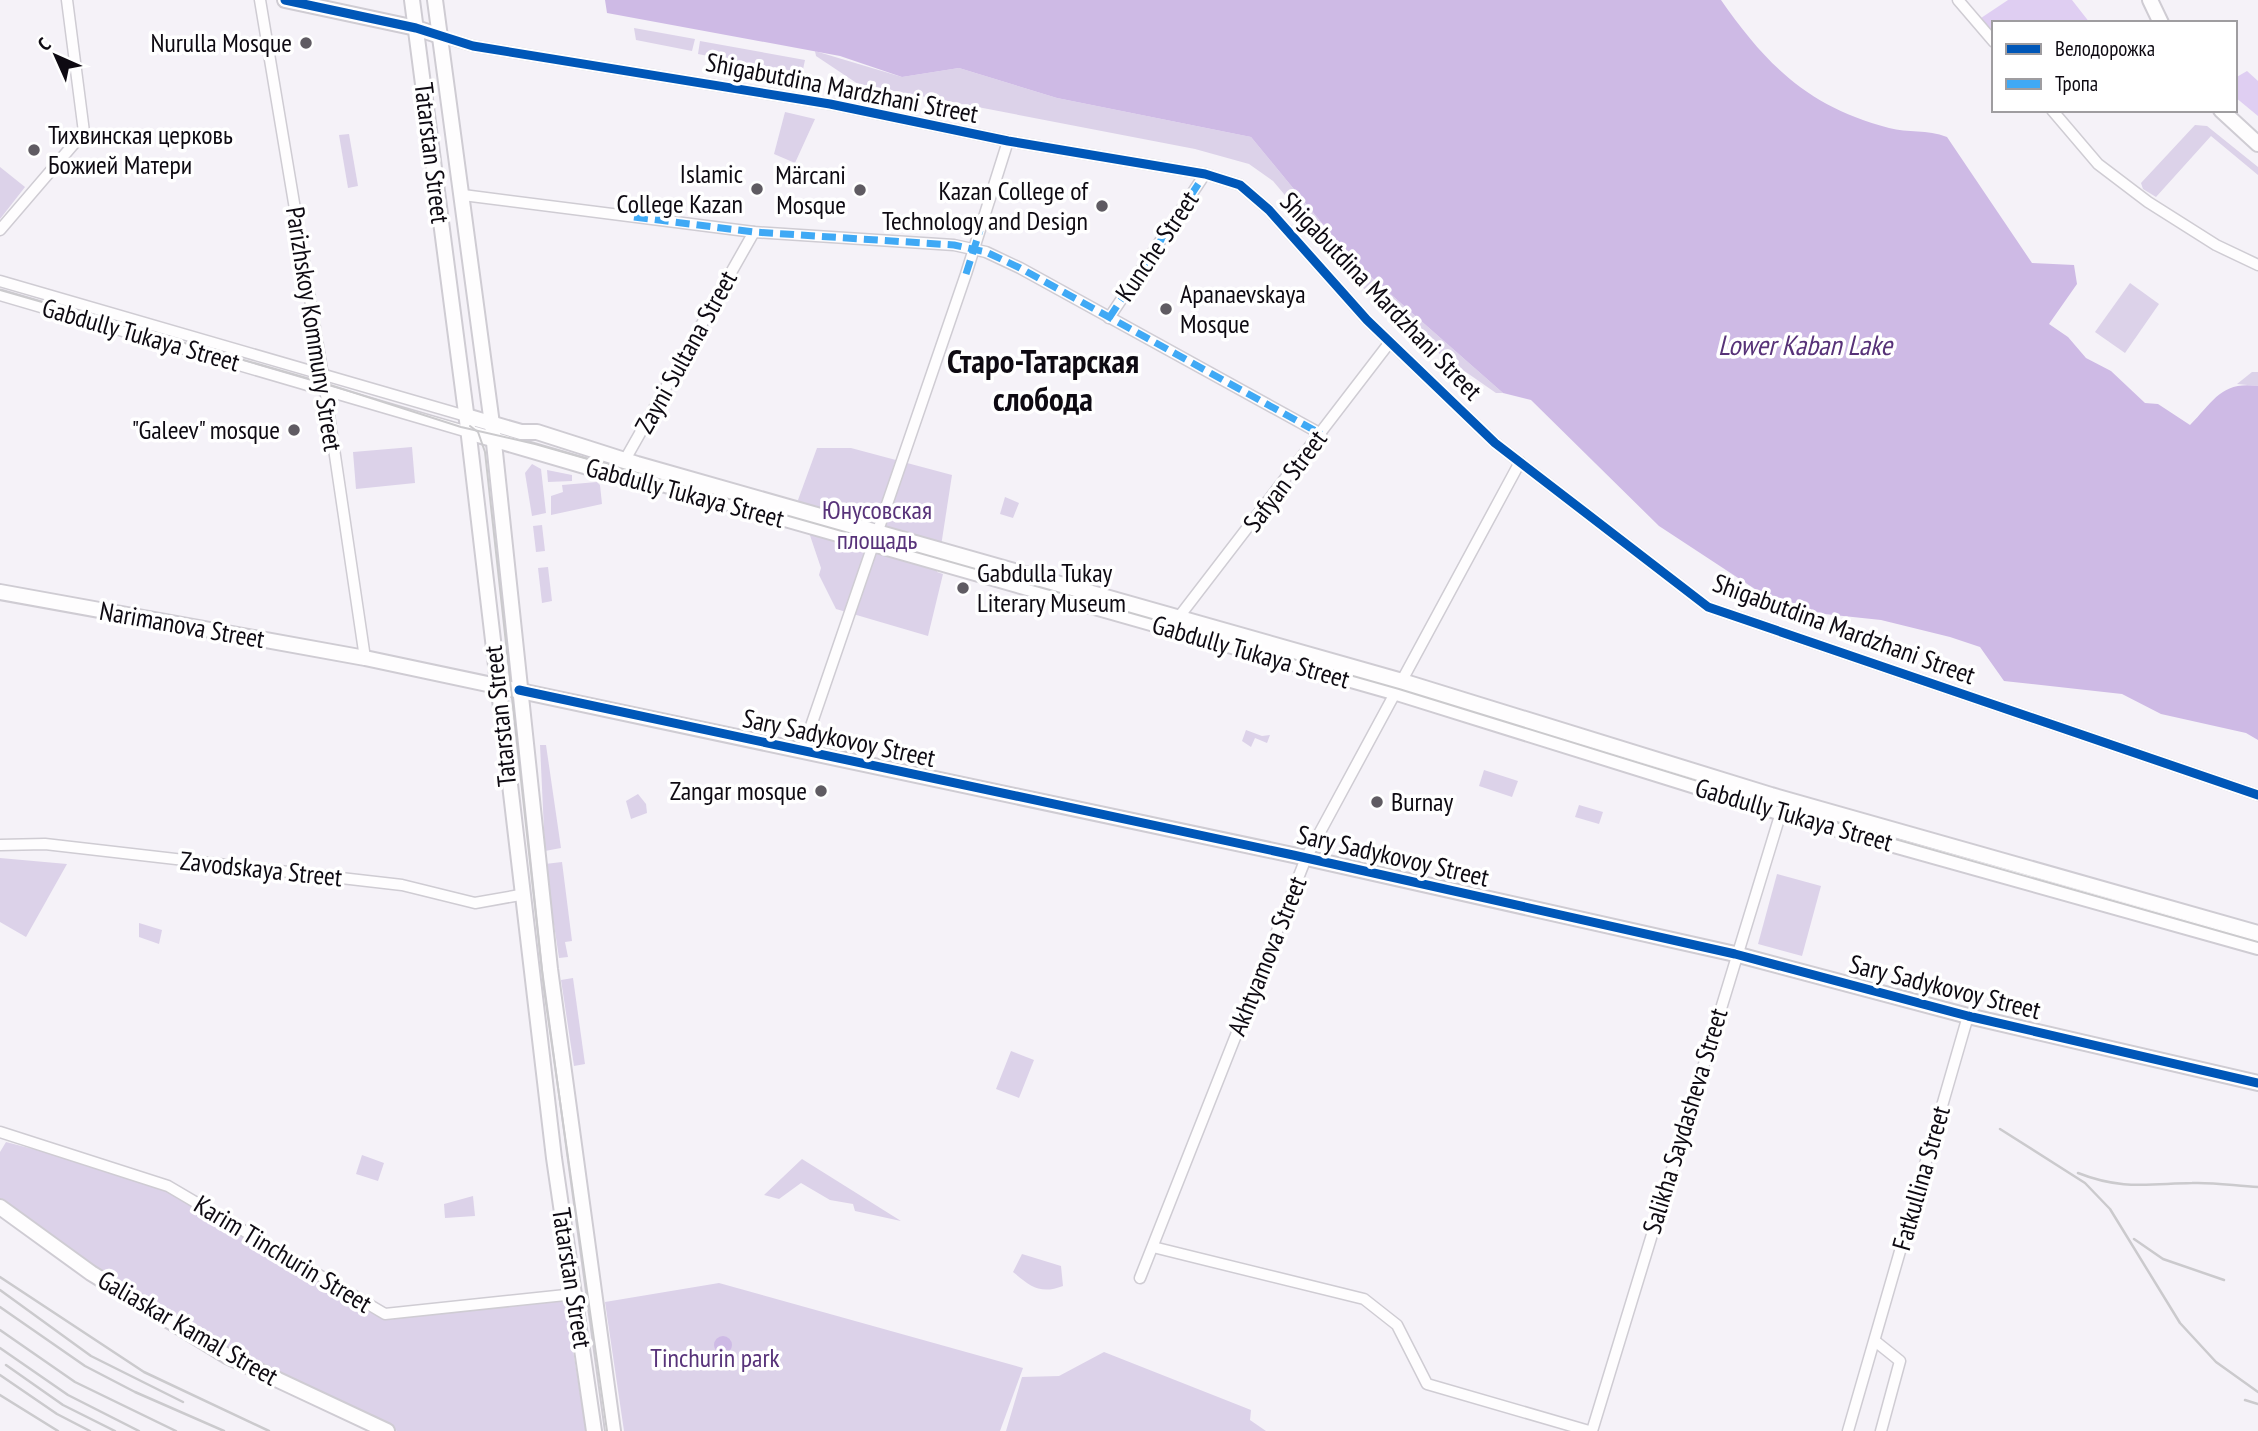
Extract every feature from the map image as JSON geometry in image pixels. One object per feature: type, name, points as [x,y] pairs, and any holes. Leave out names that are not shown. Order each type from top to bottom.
[{"type":"main road","points":[[285,0],[416,28],[440,36]]},
{"type":"main road","name":"Tatarstan Street","points":[[412,0],[468,432],[520,895],[554,1158],[594,1431]]},
{"type":"main road","name":"Tatarstan Street","points":[[435,0],[493,431],[550,969],[613,1431]]},
{"type":"main road","points":[[2150,0],[2160,21]]},
{"type":"main road","points":[[2223,112],[2258,144]]},
{"type":"main road","name":"Gabdully Tukaya Street","points":[[466,416],[493,431]]},
{"type":"main road","name":"Gabdully Tukaya Street","points":[[468,432],[537,432],[621,466],[1399,687],[1783,806],[2258,947]]},
{"type":"main road","name":"Narimanova Street","points":[[0,592],[519,690]]},
{"type":"main road","name":"Sary Sadykovoy Street","points":[[519,690],[1306,858],[1735,954],[1968,1016],[2257,1082]]},
{"type":"main road","name":"Gabdully Tukaya Street","points":[[1783,806],[2258,933]]},
{"type":"main road","name":"Galiaskar Kamal Street","points":[[0,1207],[91,1273],[227,1356],[387,1431]]},
{"type":"main road","points":[[575,1294],[596,1291]]},
{"type":"street","points":[[0,230],[84,132],[67,0]]},
{"type":"street","name":"Parizhskoy Kommuny Street","points":[[260,0],[322,373],[365,659]]},
{"type":"street","points":[[1958,0],[1992,40]]},
{"type":"street","name":"Shigabutdina Mardzhani Street","points":[[440,36],[473,46],[830,104],[1008,141],[1205,174],[1240,185],[1256,197],[1390,342],[1495,443],[1708,607],[2258,795]]},
{"type":"street","points":[[2054,112],[2098,164],[2148,202],[2216,246],[2258,265]]},
{"type":"street","points":[[802,751],[966,274],[1008,141]]},
{"type":"street","name":"Kunche Street","points":[[1110,318],[1205,174]]},
{"type":"street","points":[[463,195],[754,232],[974,248],[1020,268],[1321,434]]},
{"type":"street","name":"Zayni Sultana Street","points":[[621,466],[754,232]]},
{"type":"street","name":"Gabdully Tukaya Street","points":[[0,281],[466,416]]},
{"type":"street","name":"Gabdully Tukaya Street","points":[[0,295],[468,432]]},
{"type":"street","name":"Safyan Street","points":[[1174,624],[1390,342]]},
{"type":"street","name":"Akhtyamova Street","points":[[1140,1278],[1306,858],[1520,462]]},
{"type":"street","name":"Salikha Saydasheva Street","points":[[1590,1431],[1735,954],[1783,806]]},
{"type":"street","name":"Zavodskaya Street","points":[[0,845],[45,844],[402,884],[475,903],[520,895]]},
{"type":"street","name":"Fatkullina Street","points":[[1848,1431],[1968,1016]]},
{"type":"street","name":"Karim Tinchurin Street","points":[[0,1132],[168,1186],[385,1314],[575,1294]]},
{"type":"street","points":[[1153,1247],[1364,1299],[1397,1325],[1427,1384],[1590,1431]]},
{"type":"street","points":[[1875,1340],[1900,1361],[1881,1431]]},
{"type":"green space","points":[[634,28],[695,39],[692,51],[636,40]]},
{"type":"green space","points":[[700,41],[805,60],[802,74],[698,54]]},
{"type":"green space","points":[[815,51],[902,77],[959,68],[1057,98],[1251,137],[1353,261],[1503,393],[1496,393],[1437,352],[1403,335],[1273,181],[1249,164],[1195,149],[858,84],[816,56]]},
{"type":"green space","points":[[785,112],[815,119],[795,163],[774,154]]},
{"type":"green space","points":[[2195,125],[2207,126],[2258,167],[2258,175],[2211,136],[2156,197],[2143,189],[2141,183]]},
{"type":"green space","points":[[349,134],[358,186],[348,188],[339,135]]},
{"type":"green space","points":[[0,167],[25,187],[0,219]]},
{"type":"green space","points":[[2130,283],[2159,304],[2125,353],[2095,332]]},
{"type":"green space","points":[[2252,372],[2258,372],[2258,386],[2237,384]]},
{"type":"green space","points":[[412,447],[415,483],[356,489],[353,452]]},
{"type":"green space","name":"Юнусовская площадь","points":[[817,448],[851,448],[952,475],[937,572],[943,574],[928,636],[836,609],[819,575],[821,568],[798,500]]},
{"type":"green space","points":[[532,464],[541,469],[546,513],[532,516],[525,473]]},
{"type":"green space","points":[[547,470],[572,475],[572,481],[548,482]]},
{"type":"green space","points":[[597,482],[600,485],[602,504],[551,515],[551,496],[563,492],[562,485]]},
{"type":"green space","points":[[1005,497],[1019,503],[1013,518],[1000,514]]},
{"type":"green space","points":[[542,525],[545,551],[536,552],[533,526]]},
{"type":"green space","points":[[548,567],[552,601],[542,603],[538,568]]},
{"type":"green space","points":[[1246,730],[1262,736],[1270,735],[1267,743],[1255,738],[1251,747],[1242,741]]},
{"type":"green space","points":[[540,745],[546,745],[561,848],[545,851]]},
{"type":"green space","points":[[1484,770],[1518,781],[1512,797],[1479,786]]},
{"type":"green space","points":[[638,794],[646,804],[647,813],[631,819],[626,801]]},
{"type":"green space","points":[[1579,805],[1603,812],[1599,824],[1575,817]]},
{"type":"green space","points":[[0,858],[67,864],[26,937],[0,922]]},
{"type":"green space","points":[[562,862],[572,941],[565,942],[568,957],[559,958],[545,864]]},
{"type":"green space","points":[[1777,874],[1821,886],[1802,956],[1758,944]]},
{"type":"green space","points":[[139,923],[162,930],[159,944],[139,937]]},
{"type":"green space","points":[[573,978],[585,1064],[574,1066],[561,980]]},
{"type":"green space","points":[[1011,1051],[1034,1060],[1019,1098],[996,1089]]},
{"type":"green space","points":[[6,1142],[148,1179],[385,1320],[565,1300],[586,1431],[397,1431],[228,1353],[93,1269],[0,1200],[0,1152]]},
{"type":"green space","points":[[362,1155],[384,1163],[378,1181],[356,1174]]},
{"type":"green space","points":[[802,1159],[901,1221],[855,1211],[853,1204],[830,1200],[801,1183],[779,1199],[764,1195]]},
{"type":"green space","points":[[473,1196],[475,1216],[445,1218],[444,1204]]},
{"type":"green space","points":[[1022,1254],[1061,1266],[1063,1286],[1048,1290],[1036,1288],[1019,1277],[1013,1272]]},
{"type":"green space","name":"Tinchurin park","points":[[719,1283],[1023,1368],[1000,1431],[624,1431],[605,1302]]},
{"type":"green space","points":[[1104,1352],[1251,1410],[1250,1420],[1266,1431],[1006,1431],[1022,1377],[1059,1376]]},
{"type":"shaded area","points":[[2008,0],[2072,0],[2088,21],[1992,21],[1992,32],[1981,18]]},
{"type":"shaded area","points":[[2247,71],[2258,81],[2258,116],[2237,99],[2237,77]]},
{"type":"water","name":"Lower Kaban Lake","points":[[605,0],[1721,0],[1773,64],[1813,96],[1861,119],[1889,128],[1947,137],[2032,263],[2074,265],[2077,284],[2049,324],[2068,337],[2086,358],[2111,371],[2145,403],[2158,404],[2190,425],[2212,401],[2227,390],[2245,385],[2258,386],[2258,740],[2246,733],[2161,714],[2122,694],[2004,681],[1980,647],[1950,637],[1881,620],[1787,610],[1659,526],[1531,400],[1503,393],[1353,261],[1251,137],[1057,98],[959,68],[902,77],[840,56],[607,13]]},
{"type":"water","points":[[723,1336],[729,1339],[732,1345],[729,1351],[723,1354],[717,1351],[714,1345],[717,1339]]},
{"type":"tram line","points":[[0,290],[324,383],[461,427],[535,444],[1399,689],[1782,807],[2258,942]]},
{"type":"tram line","points":[[470,426],[478,432],[485,452],[544,989],[607,1431]]},
{"type":"railway","points":[[2000,1129],[2085,1183],[2110,1209],[2180,1323],[2216,1362],[2258,1392]]},
{"type":"railway","points":[[2078,1173],[2121,1184],[2200,1183],[2258,1187]]},
{"type":"railway","points":[[2134,1239],[2163,1259],[2224,1280]]},
{"type":"railway","points":[[0,1277],[144,1372],[269,1431]]},
{"type":"railway","points":[[0,1290],[91,1356],[183,1402]]},
{"type":"railway","points":[[0,1307],[85,1366],[135,1392],[224,1431]]},
{"type":"railway","points":[[0,1330],[75,1382],[176,1431]]},
{"type":"railway","points":[[0,1348],[68,1395],[139,1431]]},
{"type":"railway","points":[[6,1365],[63,1405],[115,1431]]},
{"type":"railway","points":[[0,1375],[57,1414],[90,1431]]},
{"type":"railway","points":[[0,1395],[58,1431]]},
{"type":"railway","points":[[2245,1400],[2258,1404]]},
{"type":"marked path","points":[[1109,318],[1205,174]]},
{"type":"marked path","points":[[634,217],[754,232],[954,245],[986,252],[1020,268],[1321,434]]},
{"type":"marked path","points":[[966,274],[980,230]]},
{"type":"cycle path","points":[[285,0],[416,28],[473,46],[830,104],[1008,141],[1205,174],[1240,185],[1269,210],[1367,320],[1495,443],[1708,607],[2258,795]]},
{"type":"cycle path","points":[[519,690],[1293,855],[1735,954],[1968,1016],[2258,1083]]},
{"type":"place","name":"Nurulla Mosque","points":[[306,43]]},
{"type":"place","name":"Тихвинская церковь Божией Матери","points":[[34,150]]},
{"type":"place","name":"Islamic College Kazan","points":[[757,189]]},
{"type":"place","name":"Märcani Mosque","points":[[860,190]]},
{"type":"place","name":"Kazan College of Technology and Design","points":[[1102,206]]},
{"type":"place","name":"Apanaevskaya Mosque","points":[[1166,309]]},
{"type":"place","name":"\"Galeev\" mosque","points":[[294,430]]},
{"type":"place","name":"Gabdulla Tukay Literary Museum","points":[[963,588]]},
{"type":"place","name":"Zangar mosque","points":[[821,791]]},
{"type":"place","name":"Burnay","points":[[1377,802]]},
{"type":"district","name":"Старо-Татарская слобода","points":[[1043,380]]}]
